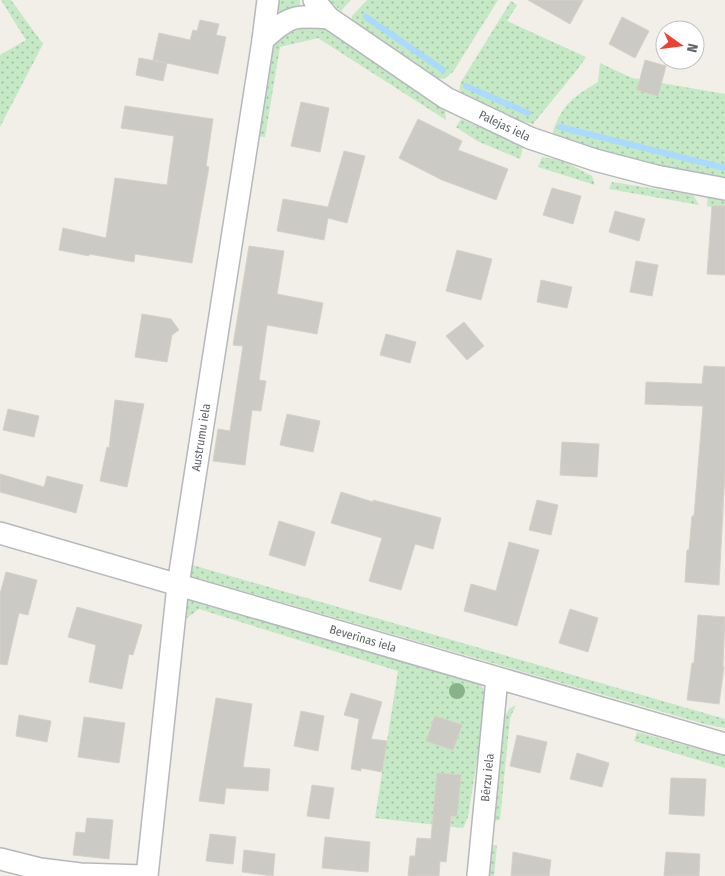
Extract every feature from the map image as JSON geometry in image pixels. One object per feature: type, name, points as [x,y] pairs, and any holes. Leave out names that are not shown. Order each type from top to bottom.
[{"type":"street","name":"Austrumu iela","points":[[145,876],[178,585],[268,0]]},
{"type":"street","name":"Palejas iela","points":[[314,0],[330,18],[446,98],[530,138],[595,160],[656,176],[725,189]]},
{"type":"street","points":[[263,40],[280,24],[302,16],[330,18]]},
{"type":"street","name":"Beverīnas iela","points":[[0,533],[725,744]]},
{"type":"street","name":"Bērzu iela","points":[[478,876],[497,678]]},
{"type":"street","points":[[0,859],[40,869],[80,874],[145,876]]},
{"type":"green space","points":[[1,0],[11,0],[43,44],[0,127],[0,55],[26,40]]},
{"type":"green space","points":[[278,0],[300,0],[300,5],[295,9],[281,12],[276,10]]},
{"type":"green space","points":[[328,0],[351,0],[341,11]]},
{"type":"green space","points":[[367,0],[498,0],[453,72],[444,79],[434,78],[352,21],[352,16]]},
{"type":"green space","points":[[511,1],[517,5],[507,21],[586,57],[533,124],[484,107],[459,90],[461,82]]},
{"type":"green space","points":[[303,28],[325,29],[445,110],[446,120],[318,38],[280,47],[265,137],[255,136],[268,54],[278,37]]},
{"type":"green space","points":[[600,63],[632,78],[725,94],[725,178],[634,163],[555,138],[553,131],[565,107],[598,82]]},
{"type":"green space","points":[[461,119],[523,146],[520,159],[477,141],[456,127]]},
{"type":"green space","points":[[542,157],[561,160],[592,176],[595,185],[538,167]]},
{"type":"green space","points":[[612,182],[693,195],[699,205],[609,189]]},
{"type":"green space","points":[[708,196],[725,199],[725,209],[707,206]]},
{"type":"green space","points":[[189,564],[725,719],[725,728],[708,725],[187,575]]},
{"type":"green space","points":[[193,599],[478,682],[486,692],[484,716],[468,817],[463,828],[375,818],[398,671],[199,609],[187,618],[181,616],[187,600]]},
{"type":"green space","points":[[516,705],[510,718],[500,820],[492,821],[498,756],[505,716],[509,709]]},
{"type":"green space","points":[[637,732],[725,756],[725,768],[634,741]]},
{"type":"green space","points":[[491,845],[497,845],[494,876],[487,876]]},
{"type":"building","points":[[528,0],[583,0],[570,24]]},
{"type":"building","points":[[622,17],[649,31],[635,58],[609,44]]},
{"type":"building","points":[[200,20],[219,24],[216,35],[226,37],[218,74],[153,60],[159,33],[190,40],[193,30],[197,31]]},
{"type":"building","points":[[139,58],[167,63],[163,81],[136,75]]},
{"type":"building","points":[[645,60],[655,63],[655,70],[665,70],[658,96],[637,90]]},
{"type":"building","points":[[301,102],[329,108],[320,152],[291,146]]},
{"type":"building","points":[[125,106],[213,119],[206,166],[209,167],[192,263],[135,254],[134,262],[59,250],[63,228],[106,238],[115,178],[167,185],[174,136],[121,128]]},
{"type":"building","points":[[418,119],[462,141],[458,150],[508,169],[496,200],[442,180],[399,158]]},
{"type":"building","points":[[344,151],[365,156],[347,223],[328,218],[324,240],[277,231],[283,199],[328,207]]},
{"type":"building","points":[[552,188],[581,196],[573,224],[543,215]]},
{"type":"building","points":[[712,206],[725,206],[725,275],[707,274]]},
{"type":"building","points":[[615,211],[645,219],[639,241],[609,232]]},
{"type":"building","points":[[249,246],[284,251],[277,294],[323,303],[317,334],[267,325],[259,380],[266,381],[261,411],[252,410],[245,465],[213,461],[218,429],[230,431],[243,346],[233,345]]},
{"type":"building","points":[[457,250],[492,259],[481,300],[446,291]]},
{"type":"building","points":[[636,261],[658,265],[652,296],[630,292]]},
{"type":"building","points":[[541,280],[572,287],[567,308],[537,302]]},
{"type":"building","points":[[142,314],[171,319],[179,330],[172,335],[167,362],[135,357]]},
{"type":"building","points":[[464,322],[484,346],[467,360],[446,336]]},
{"type":"building","points":[[386,334],[416,342],[410,363],[380,355]]},
{"type":"building","points":[[704,366],[725,367],[725,472],[719,585],[685,582],[687,550],[689,550],[692,516],[694,516],[703,406],[645,404],[646,382],[702,384]]},
{"type":"building","points":[[115,400],[144,404],[127,487],[100,481],[107,447],[109,448]]},
{"type":"building","points":[[8,409],[39,416],[34,437],[3,430]]},
{"type":"building","points":[[287,414],[320,421],[313,452],[280,445]]},
{"type":"building","points":[[562,442],[599,444],[597,477],[560,475]]},
{"type":"building","points":[[0,474],[44,487],[47,476],[83,485],[76,513],[0,492]]},
{"type":"building","points":[[341,492],[373,502],[373,500],[441,518],[433,549],[415,544],[401,590],[369,581],[382,538],[331,523]]},
{"type":"building","points":[[537,500],[558,505],[551,535],[529,530]]},
{"type":"building","points":[[279,521],[315,532],[305,566],[269,555]]},
{"type":"building","points":[[509,542],[539,550],[517,626],[464,611],[471,584],[496,591]]},
{"type":"building","points":[[6,572],[37,580],[28,615],[19,613],[7,665],[0,664],[0,594]]},
{"type":"building","points":[[77,607],[142,625],[133,655],[129,654],[122,689],[89,682],[96,645],[68,637]]},
{"type":"building","points":[[570,609],[598,618],[588,652],[559,643]]},
{"type":"building","points":[[698,615],[725,617],[724,667],[719,704],[687,700],[692,663],[694,663]]},
{"type":"building","points":[[351,693],[382,702],[371,739],[387,741],[382,772],[361,768],[361,771],[351,769],[359,719],[344,715]]},
{"type":"building","points":[[216,698],[252,704],[243,767],[270,769],[268,791],[226,788],[224,804],[199,801]]},
{"type":"building","points":[[301,711],[324,716],[318,751],[294,746]]},
{"type":"building","points":[[19,715],[51,721],[47,742],[16,736]]},
{"type":"building","points":[[435,716],[462,725],[453,750],[426,741]]},
{"type":"building","points":[[84,717],[125,723],[119,763],[78,757]]},
{"type":"building","points":[[517,735],[547,742],[540,773],[510,766]]},
{"type":"building","points":[[577,753],[609,763],[602,787],[570,779]]},
{"type":"building","points":[[437,773],[461,775],[457,816],[451,816],[446,862],[440,861],[439,876],[408,876],[410,856],[415,856],[417,838],[431,839]]},
{"type":"building","points":[[671,778],[706,779],[704,816],[669,814]]},
{"type":"building","points":[[312,785],[334,788],[329,819],[307,816]]},
{"type":"building","points":[[87,818],[113,820],[109,859],[73,855],[76,832],[85,833]]},
{"type":"building","points":[[210,834],[236,837],[233,864],[206,861]]},
{"type":"building","points":[[325,837],[370,842],[368,872],[322,868]]},
{"type":"building","points":[[244,850],[275,854],[273,876],[242,872]]},
{"type":"building","points":[[513,852],[551,860],[549,876],[511,876]]},
{"type":"building","points":[[666,852],[700,854],[699,876],[664,876]]},
{"type":"waterway","points":[[366,17],[443,70]]},
{"type":"waterway","points":[[466,86],[528,113]]},
{"type":"waterway","points":[[560,127],[725,168]]}]
